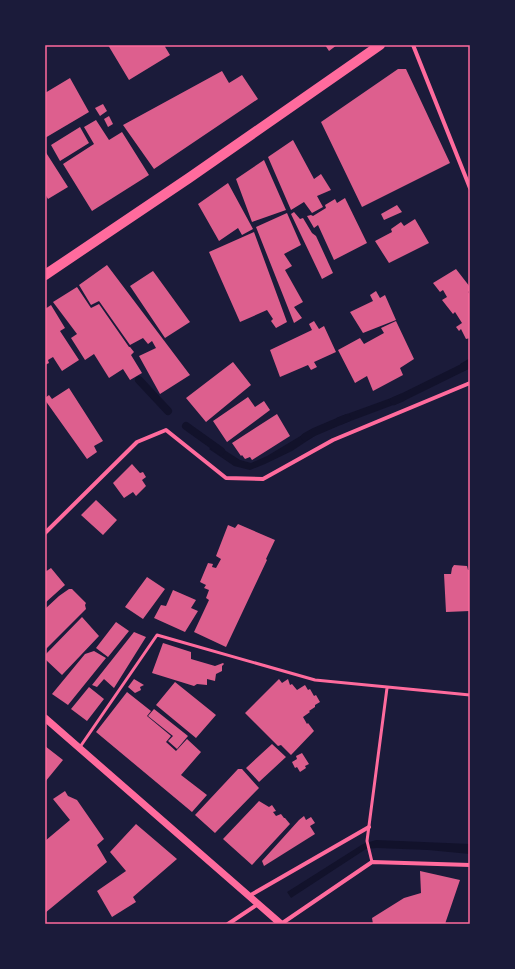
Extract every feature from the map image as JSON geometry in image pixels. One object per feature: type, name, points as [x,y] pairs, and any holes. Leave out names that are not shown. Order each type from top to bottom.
[{"type":"main road","points":[[45,275],[189,178],[380,45]]},
{"type":"street","points":[[413,45],[470,188]]},
{"type":"street","points":[[45,533],[137,442],[166,430],[226,478],[263,479],[333,440],[470,383]]},
{"type":"street","points":[[45,718],[281,924],[372,862],[470,865]]},
{"type":"street","points":[[249,896],[369,827]]},
{"type":"street","points":[[228,924],[258,904]]},
{"type":"lane","points":[[79,748],[157,635],[315,680],[470,696]]},
{"type":"lane","points":[[372,862],[367,841],[387,688]]},
{"type":"shaded area","points":[[470,358],[470,368],[462,372],[460,364]]},
{"type":"shaded area","points":[[402,394],[404,401],[340,425],[336,418]]},
{"type":"shaded area","points":[[312,429],[316,435],[292,451],[250,470],[234,466],[209,449],[215,444],[240,460],[251,463],[267,456]]},
{"type":"shaded area","points":[[376,840],[470,844],[470,854],[428,850],[366,849],[291,898],[287,892],[363,844]]},
{"type":"building","points":[[108,45],[164,45],[170,55],[129,80]]},
{"type":"building","points":[[325,45],[337,45],[329,51]]},
{"type":"building","points":[[398,69],[406,69],[450,163],[362,207],[321,122]]},
{"type":"building","points":[[222,71],[229,83],[242,75],[258,99],[154,169],[123,125]]},
{"type":"building","points":[[70,78],[89,112],[45,138],[45,93]]},
{"type":"building","points":[[103,104],[107,111],[100,116],[95,108]]},
{"type":"building","points":[[109,116],[113,124],[108,127],[104,119]]},
{"type":"building","points":[[96,120],[109,140],[122,132],[149,175],[92,211],[63,164],[94,144],[84,127]]},
{"type":"building","points":[[80,127],[89,143],[60,161],[51,145]]},
{"type":"building","points":[[293,140],[314,179],[321,174],[331,190],[317,196],[323,207],[312,213],[304,202],[291,210],[268,157]]},
{"type":"building","points":[[45,151],[68,187],[48,199],[45,194]]},
{"type":"building","points":[[264,160],[286,210],[252,222],[236,179]]},
{"type":"building","points":[[228,183],[253,229],[242,235],[238,228],[219,241],[198,204]]},
{"type":"building","points":[[345,198],[367,243],[334,260],[318,225],[314,228],[307,216],[313,216],[326,208],[325,205],[335,199],[337,203]]},
{"type":"building","points":[[397,205],[402,212],[384,220],[381,214]]},
{"type":"building","points":[[294,212],[300,219],[303,218],[312,233],[316,236],[333,273],[322,279],[291,214]]},
{"type":"building","points":[[287,213],[301,245],[284,254],[292,266],[285,270],[303,302],[294,307],[302,318],[294,323],[256,227]]},
{"type":"building","points":[[415,219],[429,243],[389,263],[375,241],[392,232],[391,229],[401,222],[404,226]]},
{"type":"building","points":[[254,232],[287,322],[276,328],[271,321],[273,319],[267,310],[240,322],[209,252]]},
{"type":"building","points":[[107,265],[190,375],[160,394],[139,356],[156,348],[152,341],[148,344],[143,338],[130,345],[99,301],[91,305],[79,285]]},
{"type":"building","points":[[456,269],[470,287],[468,292],[470,295],[470,338],[466,339],[461,329],[459,331],[456,327],[462,323],[455,312],[453,314],[442,300],[447,297],[443,290],[440,292],[433,283]]},
{"type":"building","points":[[153,271],[190,322],[165,338],[130,286]]},
{"type":"building","points":[[77,287],[91,308],[99,304],[134,352],[131,355],[142,373],[130,380],[123,369],[109,378],[94,354],[85,360],[71,338],[77,334],[53,302]]},
{"type":"building","points":[[376,291],[380,298],[385,295],[396,320],[363,333],[350,312],[373,301],[370,295]]},
{"type":"building","points":[[51,305],[65,328],[60,331],[79,360],[62,371],[53,357],[48,360],[49,363],[45,365],[45,309]]},
{"type":"building","points":[[314,321],[319,329],[324,326],[336,352],[314,362],[317,367],[311,370],[308,365],[280,377],[270,350],[312,330],[309,324]]},
{"type":"building","points":[[396,321],[414,359],[400,368],[403,375],[373,391],[367,376],[355,383],[338,350],[360,338],[364,344],[384,333],[381,328]]},
{"type":"building","points":[[233,362],[251,385],[206,422],[186,398]]},
{"type":"building","points":[[69,388],[103,441],[94,446],[97,452],[87,459],[45,400],[45,398],[49,395],[52,399]]},
{"type":"building","points":[[248,397],[255,407],[264,401],[270,410],[227,442],[213,421]]},
{"type":"building","points":[[277,414],[290,436],[252,460],[250,457],[245,459],[242,455],[241,456],[232,443]]},
{"type":"building","points":[[132,464],[140,473],[143,472],[146,477],[142,480],[146,486],[136,496],[133,492],[124,498],[113,483]]},
{"type":"building","points":[[96,500],[117,520],[103,535],[81,515]]},
{"type":"building","points":[[238,524],[275,540],[226,647],[194,632],[209,600],[206,598],[209,590],[204,588],[206,585],[200,582],[208,563],[213,564],[212,567],[216,568],[221,559],[216,556],[228,525],[235,528]]},
{"type":"building","points":[[454,565],[467,566],[468,570],[470,570],[470,611],[446,612],[444,574],[451,574]]},
{"type":"building","points":[[51,568],[65,585],[45,603],[45,572]]},
{"type":"building","points":[[147,577],[165,589],[143,619],[125,607]]},
{"type":"building","points":[[69,589],[72,589],[86,603],[86,609],[45,650],[45,609]]},
{"type":"building","points":[[173,590],[196,600],[191,608],[198,611],[185,632],[154,618],[161,605],[166,606]]},
{"type":"building","points":[[82,617],[99,636],[62,675],[45,659],[45,655]]},
{"type":"building","points":[[116,622],[129,631],[108,657],[96,648]]},
{"type":"building","points":[[134,632],[146,637],[114,688],[104,679],[97,687],[92,685]]},
{"type":"building","points":[[163,643],[191,652],[191,659],[215,666],[223,663],[222,671],[216,674],[215,681],[207,679],[207,685],[197,684],[194,686],[152,673]]},
{"type":"building","points":[[94,651],[106,658],[68,705],[52,694],[85,654]]},
{"type":"building","points":[[134,679],[144,685],[140,687],[141,690],[135,693],[128,687]]},
{"type":"building","points":[[279,679],[282,683],[288,679],[290,685],[292,684],[297,690],[305,685],[308,690],[310,689],[314,696],[316,695],[320,702],[303,717],[314,731],[291,755],[281,745],[278,746],[245,713]]},
{"type":"building","points":[[175,682],[216,715],[196,738],[156,705]]},
{"type":"building","points":[[89,687],[104,699],[87,721],[71,709]]},
{"type":"building","points":[[127,692],[151,711],[147,716],[171,736],[166,742],[176,751],[187,739],[201,752],[181,775],[207,795],[192,812],[96,732]]},
{"type":"building","points":[[154,709],[188,736],[177,749],[168,741],[173,736],[148,716]]},
{"type":"building","points":[[272,744],[286,757],[259,782],[246,768]]},
{"type":"building","points":[[45,746],[63,760],[45,782]]},
{"type":"building","points":[[302,753],[309,764],[300,772],[297,767],[295,768],[292,762],[297,759],[296,756]]},
{"type":"building","points":[[238,769],[242,769],[259,788],[215,833],[195,815]]},
{"type":"building","points":[[65,791],[68,796],[77,800],[104,839],[97,845],[107,862],[45,913],[45,841],[70,820],[53,799]]},
{"type":"building","points":[[259,801],[269,807],[272,805],[276,811],[273,812],[276,816],[281,814],[290,824],[252,865],[223,839]]},
{"type":"building","points":[[304,816],[306,820],[311,817],[315,823],[310,826],[315,834],[264,866],[262,861]]},
{"type":"building","points":[[136,824],[177,859],[133,897],[136,902],[112,917],[97,891],[126,871],[110,852]]},
{"type":"building","points":[[420,871],[460,880],[445,924],[373,924],[372,918],[404,898],[421,893]]},
{"type":"waterway","points":[[394,401],[470,364]]},
{"type":"waterway","points":[[139,380],[168,411]]},
{"type":"waterway","points":[[305,437],[347,418]]},
{"type":"waterway","points":[[186,426],[221,451]]}]
